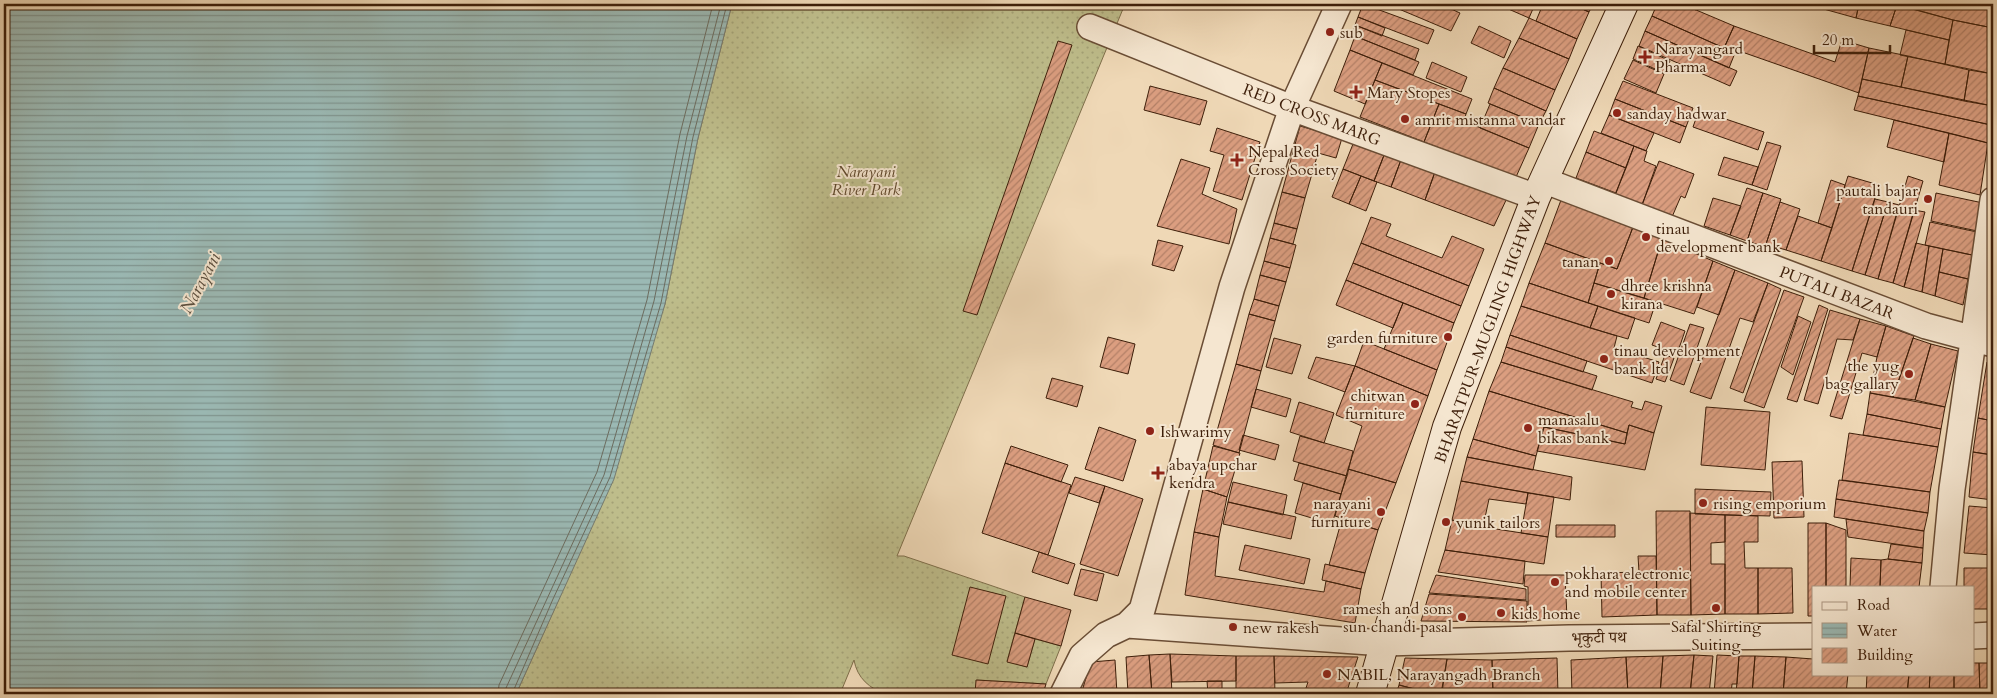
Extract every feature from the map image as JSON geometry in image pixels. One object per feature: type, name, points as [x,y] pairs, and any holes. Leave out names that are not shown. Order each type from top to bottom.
[{"type":"main road","name":"BHARATPUR-MUGLING HIGHWAY","points":[[1370,694],[1447,427],[1539,189],[1624,4]]},
{"type":"street","points":[[1063,694],[1082,656],[1106,635],[1127,625],[1142,610],[1150,587],[1232,287],[1292,108],[1339,4]]},
{"type":"street","name":"RED CROSS MARG","points":[[1090,26],[1292,108],[1539,189]]},
{"type":"street","name":"PUTALI BAZAR","points":[[1539,189],[1926,326],[1984,341]]},
{"type":"street","points":[[1943,586],[1952,489],[1984,341],[1993,200]]},
{"type":"street","name":"भृकुटी पथ","points":[[1127,625],[1384,643],[1569,638],[1812,636]]},
{"type":"street","points":[[1974,636],[1993,636]]},
{"type":"green space","name":"Narayani River Park","points":[[732,4],[1125,4],[897,556],[904,556],[1025,597],[1007,661],[1027,667],[1035,639],[1061,646],[1046,684],[977,680],[975,694],[886,694],[865,682],[858,672],[854,660],[840,694],[516,694],[558,601],[665,304],[698,138]]},
{"type":"water","name":"Narayani","points":[[4,4],[732,4],[698,138],[665,304],[614,479],[516,694],[4,694]]},
{"type":"building","points":[[1363,4],[1434,30],[1428,44],[1358,17]]},
{"type":"building","points":[[1387,4],[1440,4],[1460,13],[1451,31]]},
{"type":"building","points":[[1497,4],[1535,4],[1529,18]]},
{"type":"building","points":[[1543,4],[1571,4],[1589,12],[1577,39],[1536,21]]},
{"type":"building","points":[[1571,4],[1593,4],[1589,12]]},
{"type":"building","points":[[1657,4],[1682,4],[1734,26],[1724,48],[1652,16]]},
{"type":"building","points":[[1682,4],[1699,4],[1696,10]]},
{"type":"building","points":[[1821,4],[1859,4],[1856,18],[1820,8]]},
{"type":"building","points":[[1859,4],[1897,5],[1890,26],[1856,18]]},
{"type":"building","points":[[1911,4],[1993,4],[1993,28],[1953,20],[1910,8]]},
{"type":"building","points":[[1897,5],[1953,20],[1949,40],[1890,26]]},
{"type":"building","points":[[1652,16],[1735,53],[1729,68],[1645,31]]},
{"type":"building","points":[[1358,17],[1385,28],[1382,36],[1355,25]]},
{"type":"building","points":[[1529,18],[1577,39],[1569,59],[1519,38]]},
{"type":"building","points":[[1953,20],[1993,28],[1993,74],[1945,64]]},
{"type":"building","points":[[1355,25],[1419,49],[1415,60],[1352,35]]},
{"type":"building","points":[[1479,26],[1511,41],[1504,58],[1471,43]]},
{"type":"building","points":[[1734,26],[1835,62],[1842,40],[1869,48],[1859,93],[1725,46]]},
{"type":"building","points":[[1906,30],[1949,40],[1945,64],[1900,55]]},
{"type":"building","points":[[1645,31],[1737,71],[1730,86],[1639,46]]},
{"type":"building","points":[[1355,36],[1419,62],[1413,75],[1350,50]]},
{"type":"building","points":[[1519,38],[1569,59],[1555,90],[1503,68]]},
{"type":"building","points":[[1058,41],[1072,45],[977,315],[963,311]]},
{"type":"building","points":[[1638,46],[1670,61],[1664,73],[1633,59]]},
{"type":"building","points":[[1869,48],[1908,56],[1901,87],[1862,79]]},
{"type":"building","points":[[1350,50],[1382,63],[1365,104],[1334,91]]},
{"type":"building","points":[[1908,56],[1969,70],[1964,101],[1901,87]]},
{"type":"building","points":[[1633,60],[1664,74],[1656,93],[1624,79]]},
{"type":"building","points":[[1432,62],[1467,77],[1461,92],[1426,78]]},
{"type":"building","points":[[1382,63],[1472,99],[1466,114],[1375,80]]},
{"type":"building","points":[[1503,68],[1555,90],[1546,111],[1494,88]]},
{"type":"building","points":[[1969,70],[1993,74],[1993,106],[1964,101]]},
{"type":"building","points":[[1862,79],[1993,106],[1991,125],[1858,96]]},
{"type":"building","points":[[1375,80],[1439,104],[1424,142],[1360,117]]},
{"type":"building","points":[[1623,81],[1693,108],[1686,127],[1615,99]]},
{"type":"building","points":[[1150,86],[1207,101],[1200,125],[1144,110]]},
{"type":"building","points":[[1494,88],[1546,111],[1539,124],[1488,103]]},
{"type":"building","points":[[1858,96],[1991,125],[1988,143],[1854,110]]},
{"type":"building","points":[[1615,99],[1686,127],[1680,143],[1609,115]]},
{"type":"building","points":[[1439,104],[1466,114],[1464,121],[1529,148],[1516,177],[1424,142]]},
{"type":"building","points":[[1490,104],[1539,124],[1529,148],[1480,128]]},
{"type":"building","points":[[1699,110],[1764,132],[1758,150],[1693,127]]},
{"type":"building","points":[[1609,115],[1654,133],[1646,151],[1601,133]]},
{"type":"building","points":[[1894,120],[1949,133],[1944,162],[1887,147]]},
{"type":"building","points":[[1300,126],[1342,138],[1336,158],[1318,153],[1305,198],[1282,192]]},
{"type":"building","points":[[1217,128],[1260,142],[1242,200],[1213,191],[1224,155],[1210,151]]},
{"type":"building","points":[[1594,131],[1634,146],[1626,168],[1586,152]]},
{"type":"building","points":[[1949,133],[1988,143],[1980,195],[1939,185]]},
{"type":"building","points":[[1355,139],[1386,150],[1374,181],[1343,169]]},
{"type":"building","points":[[1767,142],[1781,146],[1767,190],[1752,185]]},
{"type":"building","points":[[1634,146],[1647,151],[1644,161],[1656,166],[1642,205],[1615,195]]},
{"type":"building","points":[[1386,150],[1402,157],[1391,187],[1374,181]]},
{"type":"building","points":[[1586,152],[1626,168],[1616,193],[1576,178]]},
{"type":"building","points":[[1402,157],[1436,169],[1425,200],[1391,187]]},
{"type":"building","points":[[1724,157],[1758,167],[1752,185],[1718,175]]},
{"type":"building","points":[[1181,159],[1210,168],[1202,194],[1237,209],[1229,244],[1157,226]]},
{"type":"building","points":[[1659,161],[1694,174],[1685,198],[1681,196],[1672,217],[1642,205]]},
{"type":"building","points":[[1343,169],[1361,176],[1349,204],[1332,197]]},
{"type":"building","points":[[1436,169],[1507,198],[1494,226],[1425,200]]},
{"type":"building","points":[[1361,176],[1377,182],[1366,211],[1349,204]]},
{"type":"building","points":[[1848,176],[1879,185],[1852,271],[1821,261]]},
{"type":"building","points":[[1908,176],[1923,181],[1893,283],[1878,279]]},
{"type":"building","points":[[1831,180],[1845,185],[1832,228],[1818,223]]},
{"type":"building","points":[[1747,188],[1763,193],[1747,241],[1730,235]]},
{"type":"building","points":[[1282,192],[1305,198],[1297,229],[1274,223]]},
{"type":"building","points":[[1763,193],[1781,199],[1765,247],[1747,241]]},
{"type":"building","points":[[1936,193],[1983,203],[1977,231],[1931,221]]},
{"type":"building","points":[[1713,198],[1741,206],[1730,235],[1704,226]]},
{"type":"building","points":[[1875,199],[1888,202],[1865,275],[1852,271]]},
{"type":"building","points":[[1561,200],[1633,227],[1617,269],[1545,243]]},
{"type":"building","points":[[1780,202],[1800,209],[1786,250],[1766,244]]},
{"type":"building","points":[[1888,202],[1899,205],[1878,279],[1865,275]]},
{"type":"building","points":[[1914,210],[1925,212],[1904,287],[1893,283]]},
{"type":"building","points":[[1798,216],[1832,228],[1821,261],[1786,250]]},
{"type":"building","points":[[1371,217],[1391,224],[1386,236],[1442,258],[1452,236],[1484,249],[1469,286],[1361,243]]},
{"type":"building","points":[[1930,222],[1977,232],[1972,255],[1925,245]]},
{"type":"building","points":[[1274,223],[1297,229],[1293,244],[1270,238]]},
{"type":"building","points":[[1633,227],[1662,239],[1644,298],[1594,283],[1600,263],[1617,269]]},
{"type":"building","points":[[1270,238],[1296,245],[1290,268],[1264,261]]},
{"type":"building","points":[[1662,239],[1713,261],[1694,314],[1644,298]]},
{"type":"building","points":[[1158,240],[1183,246],[1174,271],[1152,265]]},
{"type":"building","points":[[1361,243],[1469,286],[1461,306],[1353,263]]},
{"type":"building","points":[[1545,243],[1600,263],[1588,303],[1529,283]]},
{"type":"building","points":[[1916,243],[1929,246],[1922,292],[1904,287]]},
{"type":"building","points":[[1929,246],[1943,249],[1935,296],[1922,292]]},
{"type":"building","points":[[1943,249],[1972,255],[1968,279],[1939,272]]},
{"type":"building","points":[[1264,261],[1290,268],[1286,282],[1260,275]]},
{"type":"building","points":[[1713,261],[1735,270],[1719,315],[1697,307]]},
{"type":"building","points":[[1353,263],[1461,306],[1454,323],[1346,280]]},
{"type":"building","points":[[1735,270],[1768,283],[1753,322],[1740,318],[1711,399],[1690,392]]},
{"type":"building","points":[[1939,272],[1968,279],[1963,305],[1935,296]]},
{"type":"building","points":[[1260,275],[1286,282],[1279,306],[1254,299]]},
{"type":"building","points":[[1346,280],[1403,303],[1393,328],[1336,305]]},
{"type":"building","points":[[1529,283],[1598,306],[1590,328],[1521,306]]},
{"type":"building","points":[[1594,283],[1656,302],[1649,323],[1588,303]]},
{"type":"building","points":[[1768,283],[1781,289],[1743,393],[1730,388]]},
{"type":"building","points":[[1784,290],[1804,297],[1764,408],[1744,401]]},
{"type":"building","points":[[1254,299],[1279,306],[1275,321],[1249,314]]},
{"type":"building","points":[[1403,303],[1454,323],[1437,370],[1384,349]]},
{"type":"building","points":[[1819,305],[1828,309],[1797,402],[1787,399]]},
{"type":"building","points":[[1521,306],[1617,336],[1614,348],[1659,362],[1652,383],[1510,335]]},
{"type":"building","points":[[1598,306],[1635,318],[1628,339],[1590,328]]},
{"type":"building","points":[[1830,310],[1860,319],[1853,340],[1837,339],[1818,404],[1804,400]]},
{"type":"building","points":[[1249,314],[1275,321],[1261,371],[1236,364]]},
{"type":"building","points":[[1798,316],[1811,322],[1793,375],[1781,367]]},
{"type":"building","points":[[1860,319],[1886,326],[1877,357],[1862,353],[1842,419],[1830,416]]},
{"type":"building","points":[[1661,322],[1685,331],[1677,354],[1652,345]]},
{"type":"building","points":[[1690,324],[1704,328],[1684,385],[1670,380]]},
{"type":"building","points":[[1886,326],[1914,336],[1893,397],[1870,393],[1877,357]]},
{"type":"building","points":[[1510,335],[1587,361],[1583,372],[1506,347]]},
{"type":"building","points":[[1108,337],[1135,344],[1128,374],[1100,367]]},
{"type":"building","points":[[1274,338],[1301,345],[1292,374],[1266,367]]},
{"type":"building","points":[[1913,338],[1931,344],[1915,400],[1893,397]]},
{"type":"building","points":[[1364,341],[1437,370],[1428,396],[1355,366]]},
{"type":"building","points":[[1931,344],[1958,351],[1945,407],[1915,400]]},
{"type":"building","points":[[1506,347],[1597,376],[1592,390],[1501,362]]},
{"type":"building","points":[[1665,355],[1674,358],[1665,382],[1656,379]]},
{"type":"building","points":[[1316,357],[1355,366],[1345,392],[1308,378]]},
{"type":"building","points":[[1501,362],[1633,402],[1631,407],[1642,410],[1645,401],[1662,406],[1654,433],[1629,425],[1627,433],[1489,391]]},
{"type":"building","points":[[1987,362],[1993,364],[1993,421],[1978,418]]},
{"type":"building","points":[[1236,364],[1261,371],[1239,453],[1213,445]]},
{"type":"building","points":[[1355,366],[1428,396],[1396,483],[1348,469],[1362,426],[1336,415]]},
{"type":"building","points":[[1052,378],[1083,386],[1077,407],[1046,398]]},
{"type":"building","points":[[1256,389],[1291,399],[1286,417],[1251,407]]},
{"type":"building","points":[[1489,391],[1627,433],[1625,444],[1544,427],[1536,456],[1473,439]]},
{"type":"building","points":[[1870,393],[1945,407],[1941,429],[1867,414]]},
{"type":"building","points":[[1299,402],[1334,413],[1324,443],[1290,432]]},
{"type":"building","points":[[1706,407],[1770,412],[1765,470],[1701,465]]},
{"type":"building","points":[[1867,414],[1941,429],[1938,447],[1863,435]]},
{"type":"building","points":[[1978,418],[1993,421],[1993,455],[1973,452]]},
{"type":"building","points":[[1629,425],[1654,433],[1645,470],[1537,451],[1544,427],[1625,444]]},
{"type":"building","points":[[1099,427],[1136,440],[1123,481],[1085,469]]},
{"type":"building","points":[[1849,433],[1938,447],[1930,492],[1842,480]]},
{"type":"building","points":[[1243,435],[1279,445],[1275,460],[1239,450]]},
{"type":"building","points":[[1300,436],[1353,451],[1347,476],[1293,461]]},
{"type":"building","points":[[1473,439],[1536,456],[1533,470],[1467,457]]},
{"type":"building","points":[[1011,446],[1068,465],[1061,482],[1005,463]]},
{"type":"building","points":[[1213,446],[1240,453],[1227,497],[1203,489]]},
{"type":"building","points":[[1973,452],[1993,455],[1993,500],[1969,497]]},
{"type":"building","points":[[1467,457],[1572,477],[1570,500],[1461,481]]},
{"type":"building","points":[[1802,461],[1804,517],[1774,518],[1772,462]]},
{"type":"building","points":[[1005,463],[1071,485],[1048,555],[982,533]]},
{"type":"building","points":[[1299,463],[1347,476],[1341,494],[1294,480]]},
{"type":"building","points":[[1348,469],[1396,483],[1378,530],[1335,516]]},
{"type":"building","points":[[1075,477],[1105,486],[1099,503],[1069,493]]},
{"type":"building","points":[[1839,480],[1930,492],[1928,513],[1836,499]]},
{"type":"building","points":[[1461,481],[1528,493],[1526,504],[1489,499],[1483,527],[1452,520]]},
{"type":"building","points":[[1233,482],[1287,495],[1283,515],[1228,502]]},
{"type":"building","points":[[1303,483],[1341,494],[1332,524],[1295,513]]},
{"type":"building","points":[[1105,486],[1143,499],[1118,576],[1080,564]]},
{"type":"building","points":[[1203,489],[1227,497],[1219,537],[1194,532]]},
{"type":"building","points":[[1695,489],[1771,492],[1770,516],[1695,514]]},
{"type":"building","points":[[1528,493],[1554,497],[1548,537],[1521,533]]},
{"type":"building","points":[[1836,499],[1928,513],[1924,531],[1834,517]]},
{"type":"building","points":[[1228,502],[1296,517],[1291,539],[1223,524]]},
{"type":"building","points":[[1969,506],[1993,508],[1993,555],[1964,553]]},
{"type":"building","points":[[1656,511],[1690,511],[1691,615],[1657,615]]},
{"type":"building","points":[[1690,513],[1725,515],[1725,542],[1711,543],[1711,564],[1725,564],[1725,614],[1691,615]]},
{"type":"building","points":[[1725,515],[1758,516],[1758,542],[1744,542],[1745,568],[1758,568],[1758,614],[1725,614]]},
{"type":"building","points":[[1342,519],[1378,530],[1365,573],[1329,565]]},
{"type":"building","points":[[1846,519],[1924,531],[1923,548],[1848,537]]},
{"type":"building","points":[[1452,520],[1548,537],[1544,564],[1445,550]]},
{"type":"building","points":[[1808,523],[1826,523],[1826,586],[1812,586],[1812,616],[1808,616]]},
{"type":"building","points":[[1826,523],[1846,530],[1846,586],[1826,586]]},
{"type":"building","points":[[1556,525],[1615,525],[1615,537],[1556,537]]},
{"type":"building","points":[[1194,532],[1219,537],[1215,576],[1324,592],[1326,581],[1361,589],[1355,623],[1185,595]]},
{"type":"building","points":[[1891,544],[1923,548],[1922,563],[1888,559]]},
{"type":"building","points":[[1245,545],[1310,559],[1304,584],[1239,570]]},
{"type":"building","points":[[1445,550],[1525,561],[1523,584],[1438,572]]},
{"type":"building","points":[[1039,552],[1075,564],[1068,584],[1032,572]]},
{"type":"building","points":[[1638,556],[1656,556],[1657,615],[1602,617],[1601,573],[1639,572]]},
{"type":"building","points":[[1851,558],[1881,560],[1880,586],[1850,586]]},
{"type":"building","points":[[1888,559],[1922,563],[1919,586],[1880,586],[1881,560]]},
{"type":"building","points":[[1325,564],[1365,573],[1361,589],[1322,580]]},
{"type":"building","points":[[1758,568],[1792,568],[1793,613],[1758,614]]},
{"type":"building","points":[[1964,568],[1991,568],[1990,609],[1974,609],[1974,586],[1964,586]]},
{"type":"building","points":[[1081,569],[1104,574],[1097,601],[1074,595]]},
{"type":"building","points":[[1436,575],[1526,589],[1526,600],[1429,593]]},
{"type":"building","points":[[1525,575],[1565,575],[1567,618],[1528,621],[1528,587],[1524,586]]},
{"type":"building","points":[[970,587],[1006,596],[988,664],[952,655]]},
{"type":"building","points":[[1429,594],[1527,601],[1527,622],[1421,621]]},
{"type":"building","points":[[1025,597],[1071,610],[1061,646],[1015,633]]},
{"type":"building","points":[[1015,633],[1035,639],[1027,667],[1007,662]]},
{"type":"building","points":[[1170,654],[1172,694],[1152,694],[1149,655]]},
{"type":"building","points":[[1170,654],[1236,656],[1236,681],[1172,682]]},
{"type":"building","points":[[1149,655],[1152,694],[1128,694],[1126,657]]},
{"type":"building","points":[[1694,655],[1690,694],[1660,694],[1663,656]]},
{"type":"building","points":[[1694,655],[1713,656],[1709,694],[1690,694]]},
{"type":"building","points":[[1717,655],[1739,656],[1737,684],[1732,684],[1731,694],[1714,694]]},
{"type":"building","points":[[1236,656],[1274,656],[1275,694],[1236,694]]},
{"type":"building","points":[[1274,656],[1358,657],[1346,694],[1304,694],[1308,682],[1275,683]]},
{"type":"building","points":[[1663,656],[1660,694],[1628,694],[1626,657]]},
{"type":"building","points":[[1739,656],[1755,656],[1752,694],[1736,694]]},
{"type":"building","points":[[1755,656],[1786,657],[1783,694],[1752,694]]},
{"type":"building","points":[[1626,657],[1628,694],[1572,694],[1571,660]]},
{"type":"building","points":[[1786,657],[1812,659],[1812,676],[1848,676],[1846,694],[1783,694]]},
{"type":"building","points":[[1405,658],[1447,659],[1441,694],[1399,685]]},
{"type":"building","points":[[1557,658],[1558,694],[1493,694],[1492,660]]},
{"type":"building","points":[[1447,659],[1492,660],[1493,693],[1442,692]]},
{"type":"building","points":[[1115,660],[1117,694],[1081,694],[1091,662]]},
{"type":"building","points":[[1974,663],[1979,663],[1980,694],[1954,694],[1954,676],[1974,676]]},
{"type":"building","points":[[1979,663],[1993,663],[1993,694],[1980,694]]},
{"type":"building","points":[[1867,676],[1909,676],[1907,694],[1866,694]]},
{"type":"building","points":[[1909,676],[1930,676],[1929,694],[1907,694]]},
{"type":"building","points":[[1930,676],[1954,676],[1954,694],[1929,694]]},
{"type":"building","points":[[976,680],[1046,684],[1043,694],[975,694]]},
{"type":"building","points":[[1207,681],[1222,681],[1222,694],[1208,694]]},
{"type":"building","points":[[1399,685],[1434,694],[1396,694]]},
{"type":"place","name":"sub","points":[[1330,32]]},
{"type":"place","name":"Narayangard Pharma","points":[[1645,57]]},
{"type":"place","name":"Mary Stopes","points":[[1356,92]]},
{"type":"place","name":"sanday hadwar","points":[[1617,113]]},
{"type":"place","name":"amrit mistanna vandar","points":[[1405,119]]},
{"type":"place","name":"Nepal Red Cross Society","points":[[1237,160]]},
{"type":"place","name":"pautali bajar tandauri","points":[[1928,199]]},
{"type":"place","name":"tinau development bank","points":[[1646,237]]},
{"type":"place","name":"tanan","points":[[1609,261]]},
{"type":"place","name":"dhree krishna kirana","points":[[1611,294]]},
{"type":"place","name":"garden furniture","points":[[1448,337]]},
{"type":"place","name":"tinau development bank ltd","points":[[1604,359]]},
{"type":"place","name":"the yug bag gallary","points":[[1909,374]]},
{"type":"place","name":"chitwan furniture","points":[[1415,404]]},
{"type":"place","name":"manasalu bikas bank","points":[[1528,428]]},
{"type":"place","name":"Ishwarimy","points":[[1150,431]]},
{"type":"place","name":"abaya upchar kendra","points":[[1158,473]]},
{"type":"place","name":"rising emporium","points":[[1703,503]]},
{"type":"place","name":"narayani furniture","points":[[1381,512]]},
{"type":"place","name":"yunik tailors","points":[[1446,522]]},
{"type":"place","name":"pokhara electronic and mobile center","points":[[1555,582]]},
{"type":"place","name":"Safal Shirting Suiting","points":[[1716,608]]},
{"type":"place","name":"kids home","points":[[1501,613]]},
{"type":"place","name":"ramesh and sons sun chandi pasal","points":[[1462,617]]},
{"type":"place","name":"new rakesh","points":[[1233,627]]},
{"type":"place","name":"NABIL, Narayangadh Branch","points":[[1327,674]]}]
